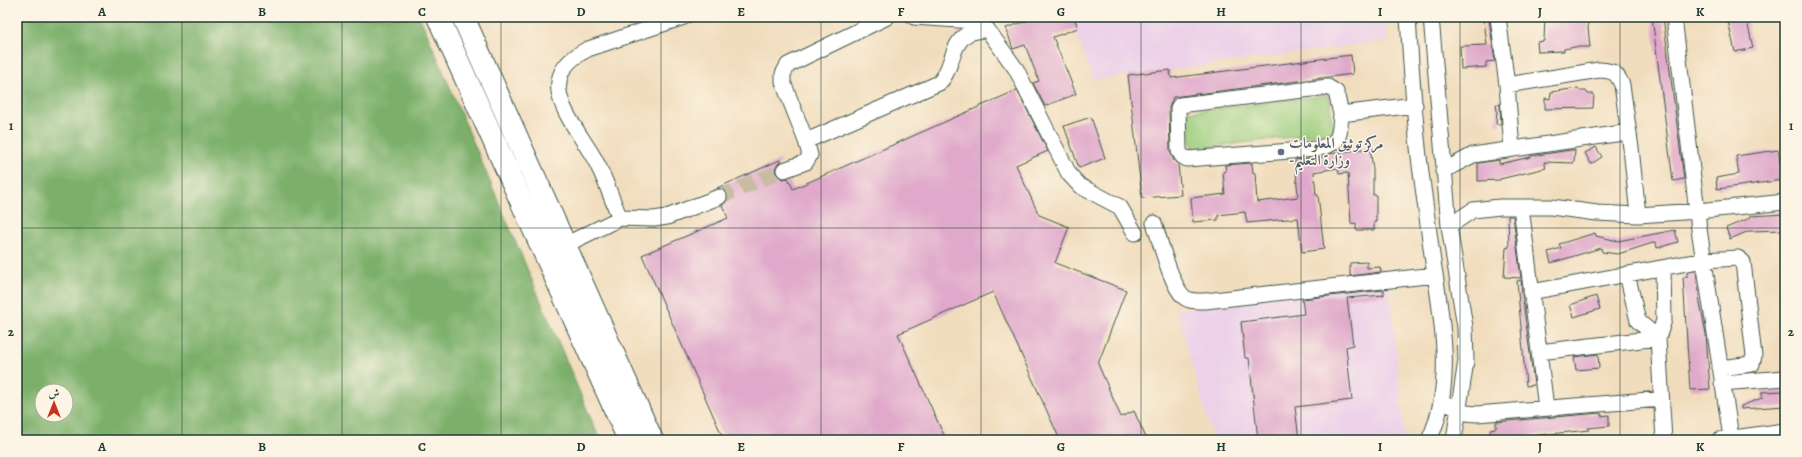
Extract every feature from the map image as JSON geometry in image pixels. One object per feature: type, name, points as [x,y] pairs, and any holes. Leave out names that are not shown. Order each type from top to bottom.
[{"type":"highway","points":[[438,17],[629,440]]},
{"type":"highway","points":[[463,17],[652,440]]},
{"type":"street","points":[[620,218],[595,160],[563,105],[558,92],[558,79],[563,67],[570,60],[588,49],[684,17]]},
{"type":"street","points":[[784,170],[806,162],[810,155],[783,82],[783,74],[788,65],[887,17]]},
{"type":"street","points":[[914,17],[973,21],[987,29],[1016,68],[1069,174],[1080,186],[1120,207],[1135,233]]},
{"type":"street","points":[[1408,17],[1419,154],[1443,346],[1444,367],[1442,400],[1435,427],[1429,440]]},
{"type":"street","points":[[1431,17],[1443,171],[1449,226],[1463,307],[1466,334],[1466,360],[1454,440]]},
{"type":"street","points":[[1498,17],[1507,85],[1512,149]]},
{"type":"street","points":[[1674,17],[1704,260],[1721,375],[1725,439],[1785,431]]},
{"type":"street","points":[[806,141],[939,83],[945,78],[958,42],[969,33],[987,29]]},
{"type":"street","points":[[1507,85],[1599,70],[1611,71],[1618,75],[1622,85],[1629,132],[1638,215]]},
{"type":"street","points":[[1328,87],[1336,92],[1341,114],[1339,137],[1333,144],[1324,147],[1187,159],[1182,156],[1179,151],[1178,108],[1180,105],[1328,87]]},
{"type":"street","points":[[1341,114],[1415,105]]},
{"type":"street","points":[[1443,171],[1474,154],[1629,132]]},
{"type":"street","points":[[565,245],[620,218],[654,219],[667,217],[719,197]]},
{"type":"street","points":[[1449,226],[1474,210],[1500,207],[1550,207],[1597,213],[1638,215],[1698,211],[1785,202]]},
{"type":"street","points":[[1521,207],[1546,408]]},
{"type":"street","points":[[1154,223],[1175,284],[1185,298],[1190,300],[1205,301],[1435,275]]},
{"type":"street","points":[[1532,292],[1704,260],[1738,258],[1743,262],[1754,356],[1752,364],[1721,375]]},
{"type":"street","points":[[1663,268],[1664,320],[1658,338],[1664,440]]},
{"type":"street","points":[[1627,274],[1638,321],[1658,338]]},
{"type":"street","points":[[1539,352],[1658,338]]},
{"type":"street","points":[[1721,375],[1785,378]]},
{"type":"street","points":[[1442,400],[1459,410],[1477,414],[1661,399]]},
{"type":"shaded area","points":[[1070,17],[1385,17],[1388,41],[1093,80]]},
{"type":"shaded area","points":[[1389,281],[1405,440],[1213,440],[1177,310]]},
{"type":"green space","points":[[17,17],[420,17],[600,440],[17,440]]},
{"type":"green space","points":[[1329,95],[1333,132],[1192,149],[1187,112]]},
{"type":"building","points":[[1038,17],[1074,17],[1078,28],[1053,37],[1076,94],[1045,106],[1033,83],[1039,81],[1025,45],[1013,49],[1006,28]]},
{"type":"building","points":[[1545,17],[1587,17],[1590,47],[1575,47],[1564,49],[1564,51],[1538,52],[1537,42],[1544,41]]},
{"type":"building","points":[[1652,17],[1663,17],[1684,179],[1673,181]]},
{"type":"building","points":[[1727,17],[1746,17],[1753,48],[1735,52]]},
{"type":"building","points":[[1489,19],[1495,61],[1486,62],[1486,67],[1461,69],[1460,46],[1487,45],[1484,20]]},
{"type":"building","points":[[1351,55],[1353,74],[1173,97],[1169,108],[1170,151],[1174,161],[1178,164],[1181,195],[1142,198],[1128,75],[1170,70],[1171,78]]},
{"type":"building","points":[[1578,88],[1580,91],[1586,91],[1588,94],[1594,94],[1593,108],[1545,109],[1545,98],[1550,99],[1551,92]]},
{"type":"building","points":[[1017,90],[1048,151],[1016,165],[1039,215],[1069,227],[1055,263],[1126,290],[1098,364],[1121,417],[1134,411],[1147,440],[1060,440],[993,292],[898,334],[946,440],[724,440],[642,255],[728,218],[722,205],[726,202],[727,194],[724,190],[717,188],[780,160],[775,168],[776,173],[782,179],[788,178],[793,189]]},
{"type":"building","points":[[1496,104],[1500,105],[1501,124],[1496,124]]},
{"type":"building","points":[[1091,117],[1105,158],[1079,168],[1064,126]]},
{"type":"building","points":[[1596,147],[1602,157],[1591,164],[1585,153]]},
{"type":"building","points":[[1370,148],[1373,169],[1373,195],[1376,195],[1376,222],[1374,222],[1374,230],[1356,230],[1356,223],[1351,224],[1348,173],[1339,174],[1338,168],[1314,172],[1324,249],[1302,252],[1298,218],[1247,223],[1245,212],[1218,215],[1218,220],[1193,222],[1191,198],[1225,194],[1223,172],[1226,171],[1225,165],[1252,163],[1253,173],[1255,173],[1257,202],[1298,197],[1295,160],[1321,158],[1330,154]]},
{"type":"building","points":[[1575,150],[1574,163],[1544,162],[1546,168],[1500,180],[1478,181],[1478,163],[1499,160],[1499,164],[1531,157],[1530,156]]},
{"type":"building","points":[[1778,150],[1783,180],[1717,189],[1716,178],[1739,174],[1736,156]]},
{"type":"building","points":[[1785,214],[1785,230],[1749,231],[1730,239],[1726,228],[1750,218],[1750,216]]},
{"type":"building","points":[[1508,216],[1513,216],[1521,278],[1504,277],[1506,248],[1509,247]]},
{"type":"building","points":[[1675,230],[1678,242],[1657,248],[1656,242],[1618,254],[1602,252],[1601,248],[1551,263],[1548,252],[1561,248],[1559,244],[1595,233],[1596,236],[1618,241]]},
{"type":"building","points":[[1367,262],[1367,268],[1380,267],[1381,272],[1350,276],[1350,263]]},
{"type":"building","points":[[1696,271],[1706,334],[1710,389],[1690,390],[1683,277],[1687,277],[1687,272]]},
{"type":"building","points":[[1521,280],[1534,385],[1526,386],[1517,281]]},
{"type":"building","points":[[1384,290],[1384,295],[1347,298],[1353,345],[1346,347],[1352,400],[1295,407],[1299,440],[1258,440],[1249,358],[1245,358],[1241,322],[1304,314],[1302,299]]},
{"type":"building","points":[[1596,296],[1600,309],[1574,317],[1570,305]]},
{"type":"building","points":[[1598,354],[1599,368],[1576,370],[1574,357]]},
{"type":"building","points":[[1784,391],[1785,406],[1741,409],[1741,406],[1762,398],[1762,392]]},
{"type":"building","points":[[1601,413],[1601,416],[1609,415],[1609,426],[1588,428],[1589,430],[1491,440],[1490,429],[1496,428],[1496,422]]},
{"type":"tunnel","points":[[719,197],[784,170]]},
{"type":"place","name":"مركز توثيق المعلومات -وزارة التعليم","points":[[1281,152]]}]
